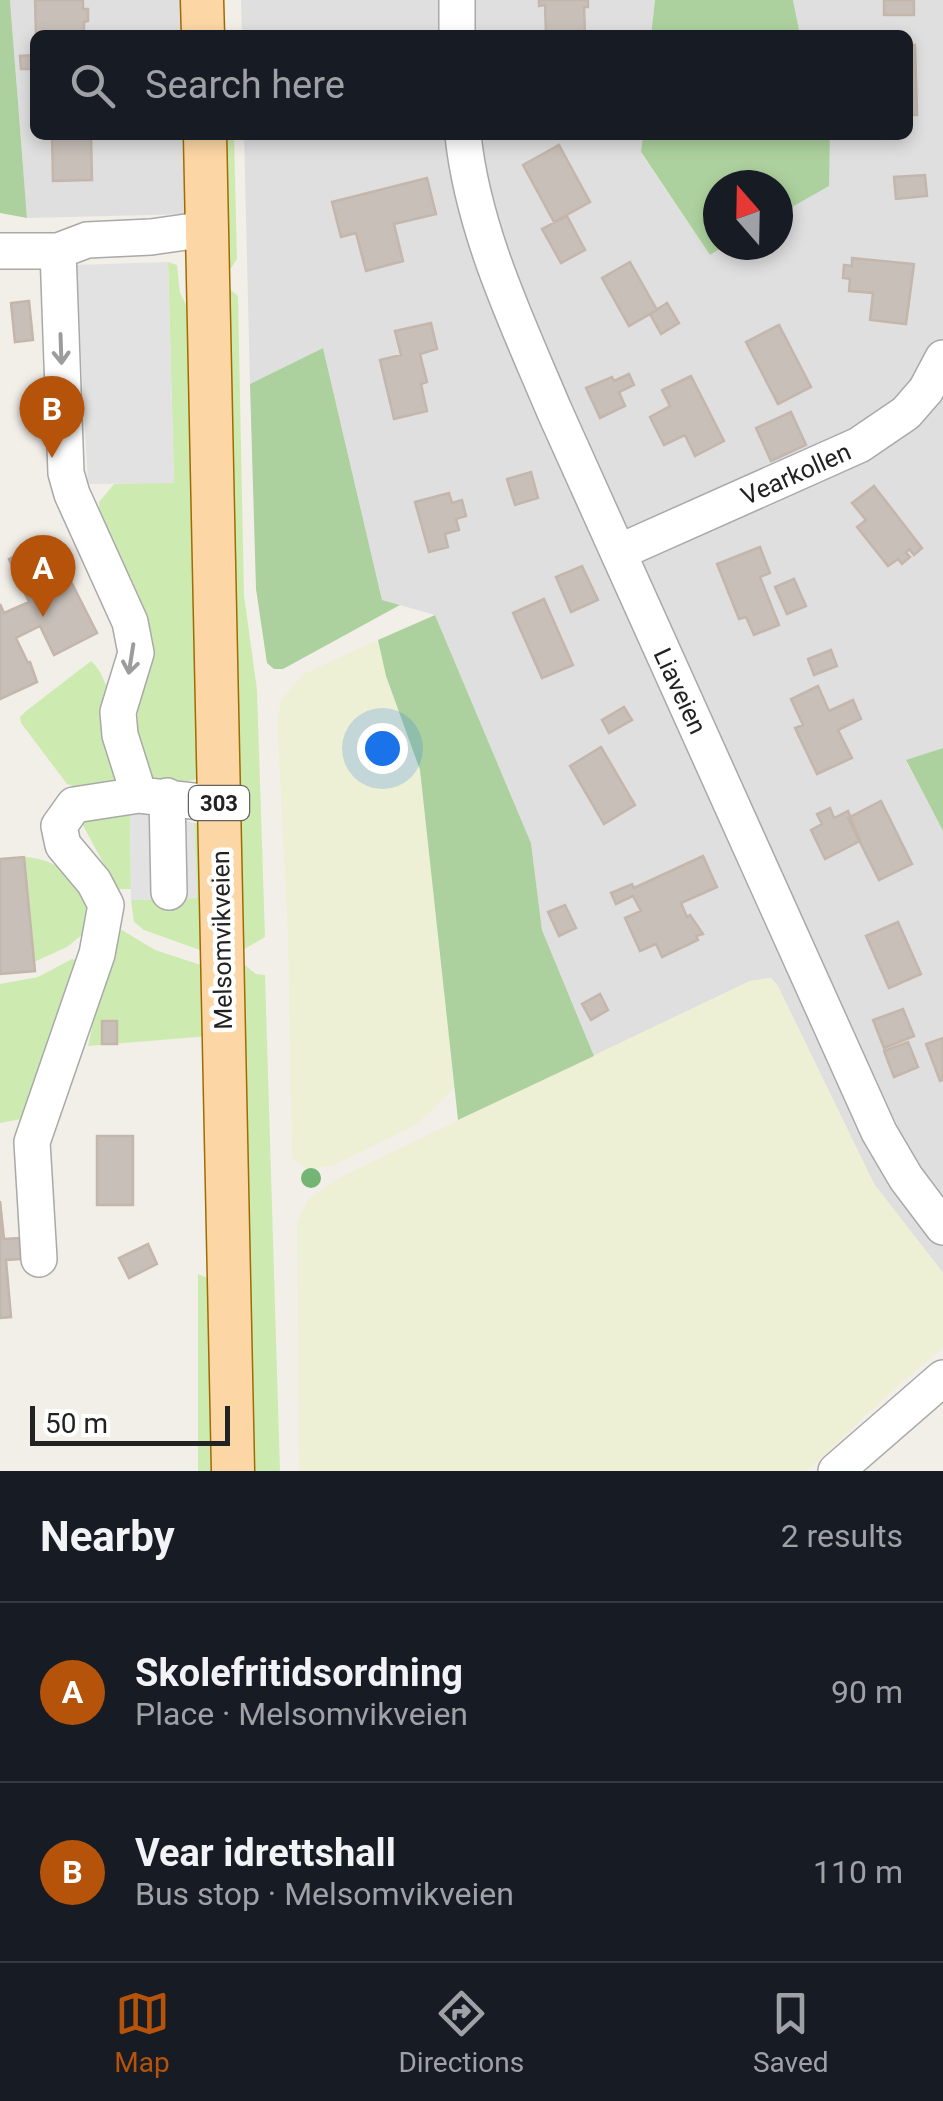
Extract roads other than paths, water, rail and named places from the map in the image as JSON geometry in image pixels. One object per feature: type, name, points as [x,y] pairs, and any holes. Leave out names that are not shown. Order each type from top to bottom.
[{"type":"main road","points":[[202,0],[203,30]]},
{"type":"main road","name":"Melsomvikveien","points":[[205,140],[234,1471]]},
{"type":"street","points":[[457,0],[458,30]]},
{"type":"street","name":"Liaveien","points":[[464,140],[474,198],[504,292],[880,1132],[906,1178],[943,1228]]},
{"type":"street","points":[[0,251],[58,251],[87,240],[151,237],[208,228]]},
{"type":"street","points":[[58,251],[66,472],[72,494],[130,622],[136,652],[118,712],[120,735],[153,796],[168,892]]},
{"type":"street","name":"Vearkollen","points":[[619,552],[859,446],[906,412],[926,390],[943,358]]},
{"type":"street","points":[[39,1259],[32,1142],[97,954],[106,905],[94,882],[63,845],[59,826],[67,810],[82,802],[153,796],[219,804]]},
{"type":"street","points":[[836,1471],[943,1378]]},
{"type":"place","name":"Vear idrettshall","points":[[52,458]]},
{"type":"place","name":"Skolefritidsordning","points":[[43,617]]}]
